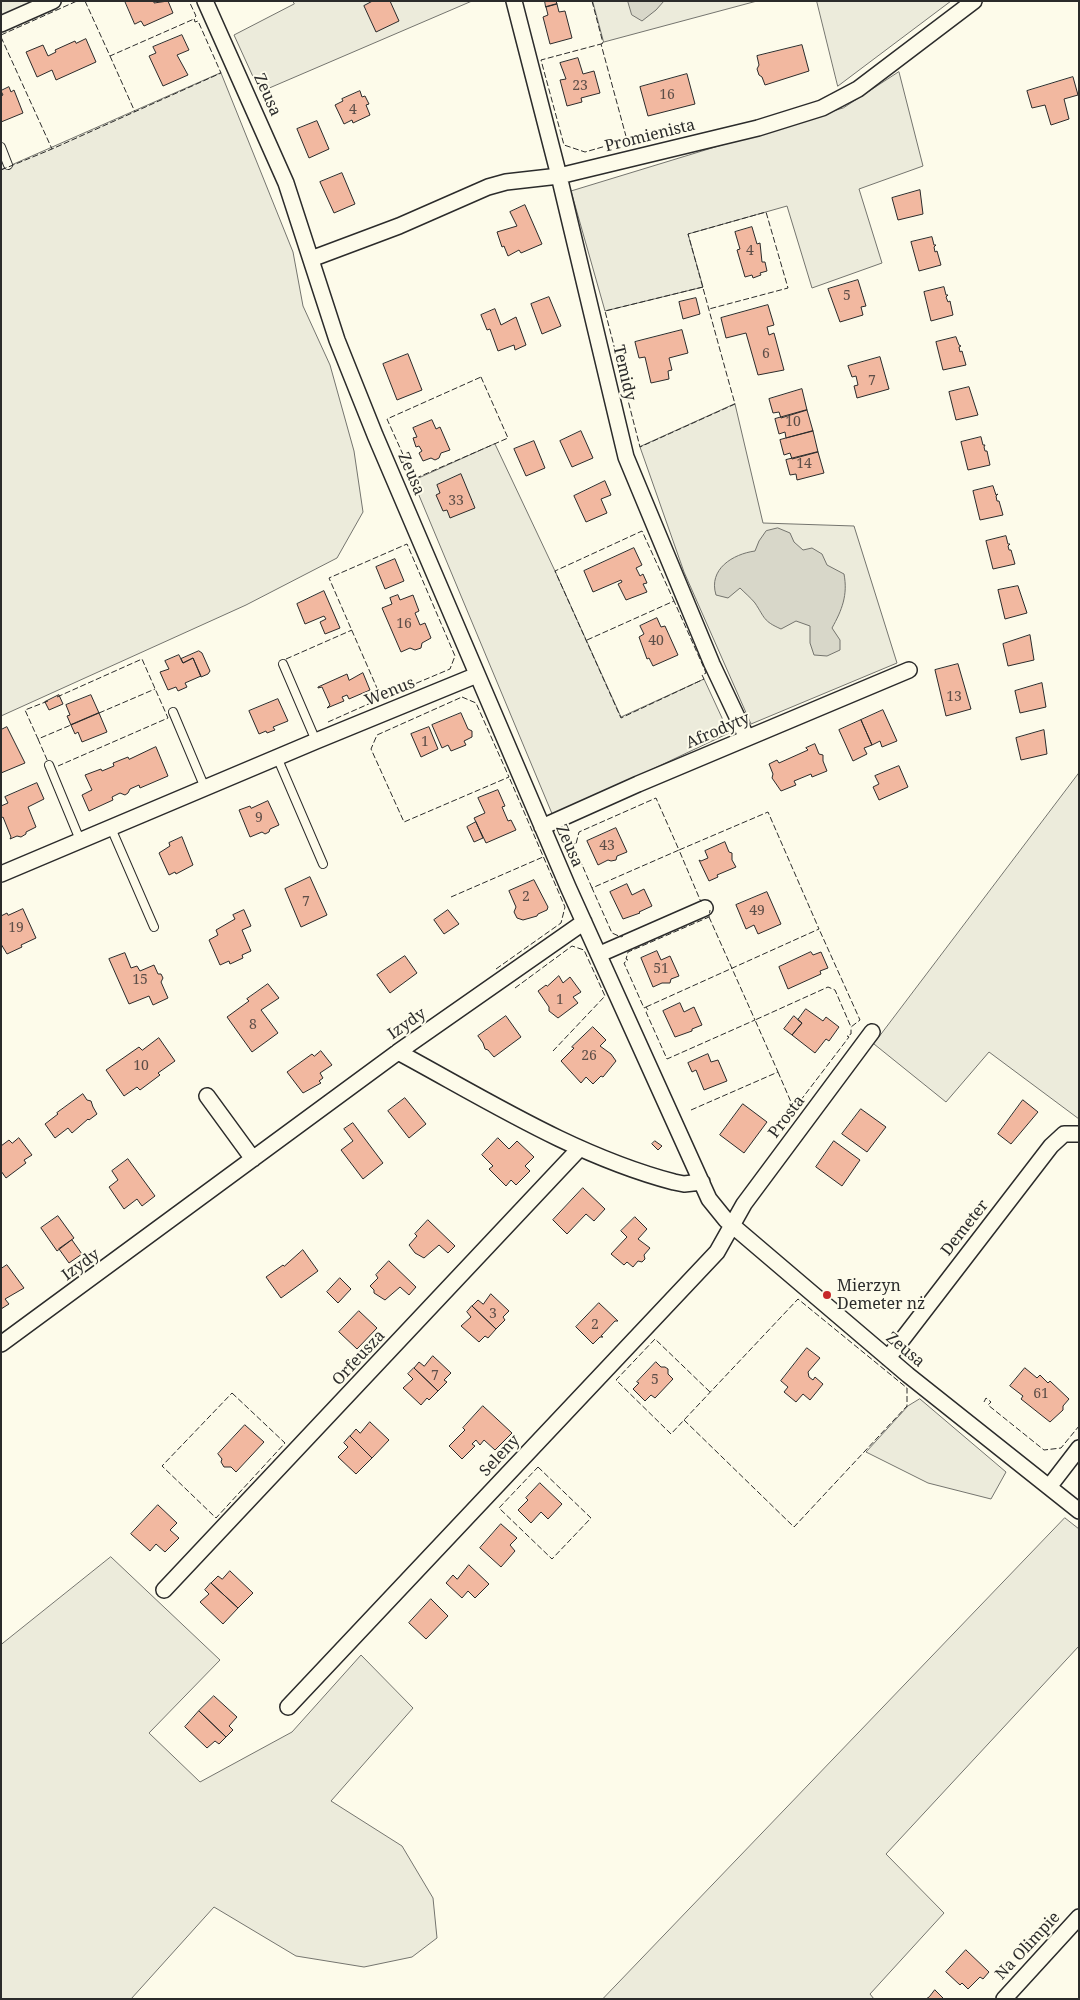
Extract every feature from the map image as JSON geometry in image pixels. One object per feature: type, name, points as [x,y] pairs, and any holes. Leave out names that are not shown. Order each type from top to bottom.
[{"type":"street","points":[[1,24],[53,1]]},
{"type":"street","name":"Zeusa","points":[[205,1],[281,171],[296,210],[330,319],[354,386],[542,828],[713,1205],[732,1225],[888,1358],[1079,1511]]},
{"type":"street","name":"Temidy","points":[[514,1],[559,176],[626,457],[712,664],[747,738]]},
{"type":"street","name":"Promienista","points":[[311,259],[399,226],[488,187],[506,182],[559,176],[758,128],[822,108],[858,89],[974,1]]},
{"type":"street","name":"Afrodyty","points":[[542,828],[638,784],[908,670]]},
{"type":"street","name":"Wenus","points":[[1,874],[316,741],[477,676]]},
{"type":"street","points":[[600,954],[705,908]]},
{"type":"street","name":"Izydy","points":[[1,1344],[398,1052],[584,922]]},
{"type":"street","name":"Prosta","points":[[732,1225],[744,1204],[872,1032]]},
{"type":"street","points":[[398,1052],[579,1149],[656,1178],[684,1184],[702,1182]]},
{"type":"street","points":[[207,1096],[253,1158]]},
{"type":"street","name":"Demeter","points":[[888,1358],[1051,1146],[1064,1134],[1079,1134]]},
{"type":"street","name":"Orfeusza","points":[[164,1590],[579,1149]]},
{"type":"street","name":"Seleny","points":[[288,1706],[717,1252],[732,1225]]},
{"type":"street","points":[[1049,1487],[1079,1448]]},
{"type":"street","name":"Na Olimpie","points":[[1004,1999],[1079,1917]]},
{"type":"lane","points":[[1,148],[8,165]]},
{"type":"lane","points":[[283,664],[316,741]]},
{"type":"lane","points":[[173,712],[205,788]]},
{"type":"lane","points":[[278,757],[324,864]]},
{"type":"lane","points":[[49,765],[80,840]]},
{"type":"lane","points":[[111,828],[154,927]]},
{"type":"shaded area","points":[[1,1],[33,1],[1,17]]},
{"type":"shaded area","points":[[293,1],[472,1],[260,92],[234,35],[294,4]]},
{"type":"shaded area","points":[[593,1],[757,1],[604,42]]},
{"type":"shaded area","points":[[628,1],[664,1],[642,21],[632,15]]},
{"type":"shaded area","points":[[817,1],[951,1],[838,86]]},
{"type":"shaded area","points":[[899,72],[923,166],[859,189],[882,263],[812,288],[787,206],[688,234],[703,287],[605,311],[571,191],[843,108]]},
{"type":"shaded area","points":[[221,73],[293,252],[303,306],[330,365],[354,451],[363,512],[337,558],[246,605],[1,716],[1,170]]},
{"type":"shaded area","points":[[735,404],[763,523],[854,526],[897,663],[751,724],[684,572],[640,447]]},
{"type":"shaded area","points":[[495,444],[621,717],[704,679],[729,733],[553,816],[413,481]]},
{"type":"shaded area","points":[[778,528],[790,533],[794,542],[803,550],[812,548],[822,554],[827,565],[844,574],[845,596],[839,615],[832,628],[840,640],[840,650],[827,656],[814,655],[810,643],[810,626],[796,621],[781,629],[771,624],[765,619],[755,603],[740,588],[728,598],[716,595],[714,586],[716,578],[724,564],[738,555],[755,551],[766,531]]},
{"type":"shaded area","points":[[1079,773],[1079,1119],[989,1052],[946,1102],[874,1044]]},
{"type":"shaded area","points":[[920,1399],[1006,1472],[991,1499],[928,1483],[866,1452],[908,1406]]},
{"type":"shaded area","points":[[1065,1518],[1079,1529],[1079,1646],[886,1854],[944,1913],[870,1994],[874,1999],[603,1999]]},
{"type":"shaded area","points":[[111,1557],[220,1660],[149,1733],[200,1782],[292,1732],[361,1655],[413,1708],[331,1801],[402,1846],[433,1898],[437,1938],[412,1957],[364,1967],[296,1956],[214,1907],[131,1999],[1,1999],[1,1645]]},
{"type":"building","points":[[125,1],[154,1],[154,3],[168,1],[173,13],[144,26],[141,21],[135,24]]},
{"type":"building","points":[[373,1],[390,1],[399,21],[376,32],[364,6]]},
{"type":"building","points":[[545,1],[556,1],[557,4],[546,7]]},
{"type":"building","points":[[557,4],[559,12],[565,11],[572,38],[550,44],[543,17],[548,15],[546,7]]},
{"type":"building","points":[[182,35],[189,50],[177,55],[188,75],[163,86],[149,56],[156,53],[153,47]]},
{"type":"building","points":[[86,39],[96,62],[56,80],[52,70],[37,77],[26,52],[43,45],[48,56],[56,52],[55,50],[75,41],[76,43]]},
{"type":"building","points":[[802,45],[809,71],[765,85],[757,69],[759,65],[757,56]]},
{"type":"building","points":[[578,58],[583,74],[594,71],[600,93],[581,98],[582,102],[567,106],[560,80],[566,79],[560,63]]},
{"type":"building","points":[[687,74],[695,104],[648,116],[640,87]]},
{"type":"building","points":[[1073,77],[1078,95],[1064,99],[1069,119],[1051,125],[1045,105],[1032,108],[1027,91]]},
{"type":"building","points":[[9,87],[11,92],[14,90],[23,113],[1,122],[1,96],[3,95],[1,91]]},
{"type":"building","points":[[360,91],[362,97],[365,96],[369,104],[366,105],[370,115],[353,123],[352,120],[344,124],[335,105],[343,101],[342,99]]},
{"type":"building","points":[[317,121],[329,149],[309,158],[297,129]]},
{"type":"building","points":[[342,173],[355,204],[334,213],[320,182]]},
{"type":"building","points":[[920,190],[923,214],[898,220],[892,198]]},
{"type":"building","points":[[525,205],[542,244],[521,253],[519,250],[508,256],[504,246],[502,247],[497,232],[517,226],[510,212]]},
{"type":"building","points":[[752,227],[757,244],[760,243],[762,262],[765,262],[767,271],[753,278],[752,275],[745,277],[737,250],[740,249],[735,232]]},
{"type":"building","points":[[932,237],[934,245],[936,245],[934,247],[935,252],[937,251],[941,265],[919,271],[911,242]]},
{"type":"building","points":[[858,280],[866,306],[861,307],[863,315],[840,322],[828,289]]},
{"type":"building","points":[[944,287],[953,315],[931,321],[924,292]]},
{"type":"building","points":[[549,297],[561,326],[542,334],[531,304]]},
{"type":"building","points":[[696,298],[700,314],[683,319],[679,302]]},
{"type":"building","points":[[768,305],[774,325],[767,327],[769,335],[774,333],[784,370],[758,375],[746,333],[726,338],[721,318]]},
{"type":"building","points":[[495,309],[501,325],[516,317],[526,345],[515,350],[514,345],[498,351],[490,329],[487,330],[481,315]]},
{"type":"building","points":[[682,330],[688,353],[669,358],[672,370],[668,371],[669,379],[651,383],[645,357],[639,358],[635,342]]},
{"type":"building","points":[[956,337],[961,346],[959,347],[960,352],[962,351],[966,365],[943,370],[936,342]]},
{"type":"building","points":[[408,354],[422,390],[397,400],[383,364]]},
{"type":"building","points":[[880,357],[889,389],[857,398],[854,386],[858,385],[856,376],[852,377],[848,366]]},
{"type":"building","points":[[969,387],[978,415],[956,420],[949,392]]},
{"type":"building","points":[[802,389],[807,410],[781,418],[779,412],[773,413],[769,399]]},
{"type":"building","points":[[807,410],[813,431],[786,438],[785,432],[779,434],[775,419]]},
{"type":"building","points":[[432,420],[436,429],[440,427],[450,450],[441,453],[439,458],[435,460],[431,458],[423,461],[419,453],[422,451],[419,446],[416,447],[413,438],[417,437],[413,428]]},
{"type":"building","points":[[581,431],[593,458],[572,467],[560,441]]},
{"type":"building","points":[[813,431],[818,452],[792,459],[790,453],[784,455],[780,440]]},
{"type":"building","points":[[981,437],[990,465],[968,470],[961,442]]},
{"type":"building","points":[[534,441],[545,468],[526,476],[514,449]]},
{"type":"building","points":[[818,452],[824,473],[797,480],[796,474],[790,475],[786,460]]},
{"type":"building","points":[[461,474],[475,508],[450,518],[447,510],[443,511],[436,495],[440,493],[437,485]]},
{"type":"building","points":[[605,481],[611,495],[601,499],[607,513],[586,522],[574,496]]},
{"type":"building","points":[[993,486],[996,495],[998,494],[996,496],[997,501],[999,501],[1003,515],[980,520],[973,491]]},
{"type":"building","points":[[1006,536],[1015,564],[993,569],[986,541]]},
{"type":"building","points":[[634,548],[642,565],[636,568],[640,576],[643,574],[647,583],[643,584],[647,592],[626,600],[618,584],[622,582],[621,580],[593,592],[584,571]]},
{"type":"building","points":[[395,559],[404,581],[385,589],[376,567]]},
{"type":"building","points":[[1018,586],[1027,613],[1005,619],[998,590]]},
{"type":"building","points":[[324,591],[340,628],[325,634],[320,622],[326,619],[324,616],[305,624],[297,604]]},
{"type":"building","points":[[398,595],[400,600],[413,595],[419,611],[415,613],[420,625],[425,623],[431,638],[422,643],[421,648],[415,650],[410,648],[401,652],[382,608],[392,604],[390,598]]},
{"type":"building","points":[[657,618],[661,627],[665,626],[678,655],[653,666],[649,658],[647,659],[639,637],[644,634],[640,626]]},
{"type":"building","points":[[1030,635],[1034,660],[1008,666],[1003,644]]},
{"type":"building","points":[[199,651],[202,653],[210,671],[201,677],[193,658],[183,663],[181,659]]},
{"type":"building","points":[[179,655],[183,663],[193,658],[201,676],[185,683],[187,687],[178,691],[176,687],[168,690],[160,672],[169,669],[165,661]]},
{"type":"building","points":[[958,664],[971,709],[946,716],[935,670]]},
{"type":"building","points":[[363,673],[370,690],[349,699],[347,695],[342,697],[344,701],[327,708],[330,705],[322,687],[318,687],[347,674],[349,680]]},
{"type":"building","points":[[1042,683],[1046,707],[1020,713],[1015,691]]},
{"type":"building","points":[[59,695],[63,704],[49,710],[45,702]]},
{"type":"building","points":[[91,695],[99,713],[71,725],[67,716],[70,715],[66,705]]},
{"type":"building","points":[[278,699],[288,721],[273,727],[275,730],[259,734],[249,711]]},
{"type":"building","points":[[883,710],[897,741],[882,747],[880,741],[872,745],[861,720]]},
{"type":"building","points":[[99,713],[107,732],[82,742],[78,732],[75,734],[71,725]]},
{"type":"building","points":[[461,713],[468,729],[472,731],[472,737],[464,741],[466,745],[451,751],[448,745],[442,748],[432,725]]},
{"type":"building","points":[[861,720],[872,745],[864,748],[867,754],[853,761],[839,730]]},
{"type":"building","points":[[7,727],[25,763],[1,773],[1,730]]},
{"type":"building","points":[[429,727],[438,749],[421,757],[411,734]]},
{"type":"building","points":[[1044,730],[1047,754],[1021,760],[1016,738]]},
{"type":"building","points":[[815,744],[819,754],[823,755],[827,771],[812,777],[811,774],[794,781],[796,785],[781,791],[772,778],[773,774],[769,764],[777,760],[779,763],[808,750],[806,748]]},
{"type":"building","points":[[156,747],[168,776],[140,788],[139,785],[130,789],[125,795],[120,793],[112,797],[113,800],[89,811],[82,795],[92,790],[85,775],[101,769],[102,771],[114,766],[113,763],[128,757],[129,759]]},
{"type":"building","points":[[899,766],[908,787],[879,800],[873,787],[879,784],[875,776]]},
{"type":"building","points":[[37,783],[44,799],[28,807],[36,827],[21,837],[17,836],[10,839],[11,837],[3,817],[1,818],[1,806],[8,803],[5,797]]},
{"type":"building","points":[[498,790],[505,806],[502,807],[508,821],[511,820],[516,830],[486,843],[474,818],[485,813],[478,798]]},
{"type":"building","points":[[268,801],[279,825],[270,829],[265,834],[262,832],[250,837],[239,810],[250,806],[251,808]]},
{"type":"building","points":[[476,822],[483,838],[474,842],[467,827]]},
{"type":"building","points":[[616,828],[627,852],[617,856],[616,860],[608,860],[598,865],[587,841]]},
{"type":"building","points":[[182,837],[193,865],[176,874],[175,872],[169,875],[159,853],[170,846],[169,843]]},
{"type":"building","points":[[725,842],[729,852],[732,853],[732,860],[736,867],[717,875],[718,877],[709,881],[699,860],[708,858],[705,851]]},
{"type":"building","points":[[310,877],[327,915],[301,927],[285,889]]},
{"type":"building","points":[[534,880],[548,907],[547,910],[537,916],[523,920],[517,918],[514,912],[516,907],[509,891]]},
{"type":"building","points":[[627,884],[632,895],[644,889],[652,906],[623,919],[610,892]]},
{"type":"building","points":[[767,892],[781,924],[758,934],[754,925],[746,929],[736,905]]},
{"type":"building","points":[[23,909],[36,938],[7,954],[1,944],[1,916]]},
{"type":"building","points":[[244,910],[251,926],[242,930],[251,951],[242,955],[243,958],[230,964],[229,961],[220,965],[209,940],[218,935],[216,930],[235,919],[233,915]]},
{"type":"building","points":[[448,910],[459,924],[444,934],[434,920]]},
{"type":"building","points":[[657,951],[661,960],[670,956],[679,976],[671,979],[670,983],[662,983],[653,987],[641,958]]},
{"type":"building","points":[[811,952],[813,955],[821,952],[828,968],[820,971],[821,974],[788,989],[779,967]]},
{"type":"building","points":[[125,953],[131,968],[137,966],[140,971],[154,965],[158,974],[161,974],[163,978],[161,982],[168,998],[153,1005],[149,996],[129,1004],[109,959]]},
{"type":"building","points":[[405,956],[417,973],[390,993],[377,975]]},
{"type":"building","points":[[559,976],[563,983],[570,977],[581,992],[573,997],[578,1003],[558,1018],[549,1011],[549,1007],[538,991]]},
{"type":"building","points":[[268,984],[279,998],[261,1010],[278,1033],[252,1052],[227,1017]]},
{"type":"building","points":[[680,1003],[684,1012],[694,1007],[702,1025],[675,1037],[663,1011]]},
{"type":"building","points":[[806,1009],[823,1021],[826,1017],[839,1027],[829,1041],[826,1039],[815,1053],[792,1035],[802,1023],[798,1020]]},
{"type":"building","points":[[506,1016],[521,1037],[494,1057],[485,1049],[478,1036]]},
{"type":"building","points":[[794,1016],[802,1023],[792,1035],[784,1029]]},
{"type":"building","points":[[593,1027],[606,1040],[600,1046],[611,1054],[616,1061],[603,1077],[601,1076],[593,1084],[586,1077],[581,1083],[561,1061],[574,1048],[572,1047]]},
{"type":"building","points":[[159,1038],[175,1061],[158,1073],[160,1075],[140,1090],[137,1087],[124,1096],[106,1070],[139,1047],[142,1050]]},
{"type":"building","points":[[321,1051],[332,1065],[320,1073],[323,1078],[319,1081],[321,1083],[303,1093],[287,1072],[312,1054],[314,1056]]},
{"type":"building","points":[[708,1054],[711,1062],[718,1060],[727,1081],[704,1090],[696,1070],[692,1072],[688,1063]]},
{"type":"building","points":[[83,1094],[87,1100],[91,1101],[97,1114],[72,1133],[68,1128],[55,1138],[45,1124]]},
{"type":"building","points":[[405,1098],[426,1124],[409,1138],[388,1111]]},
{"type":"building","points":[[1023,1100],[1038,1112],[1011,1144],[998,1134]]},
{"type":"building","points":[[743,1104],[767,1122],[744,1153],[720,1135]]},
{"type":"building","points":[[861,1109],[886,1127],[867,1152],[842,1134]]},
{"type":"building","points":[[353,1123],[383,1163],[363,1179],[341,1150],[353,1141],[344,1129]]},
{"type":"building","points":[[19,1138],[32,1155],[24,1160],[26,1163],[6,1178],[1,1171],[1,1146],[9,1140],[12,1143]]},
{"type":"building","points":[[498,1138],[509,1149],[517,1141],[534,1157],[525,1166],[530,1171],[516,1185],[511,1180],[506,1186],[489,1169],[493,1166],[482,1155]]},
{"type":"building","points":[[655,1141],[662,1146],[658,1150],[652,1144]]},
{"type":"building","points":[[834,1141],[860,1160],[842,1186],[816,1167]]},
{"type":"building","points":[[128,1159],[155,1196],[142,1206],[137,1199],[124,1209],[109,1187],[118,1180],[112,1171]]},
{"type":"building","points":[[583,1188],[605,1209],[594,1221],[586,1214],[567,1234],[553,1220]]},
{"type":"building","points":[[58,1216],[74,1238],[57,1251],[41,1228]]},
{"type":"building","points":[[635,1217],[647,1229],[638,1239],[650,1248],[644,1255],[645,1259],[642,1262],[638,1261],[633,1267],[627,1262],[624,1265],[611,1254],[627,1237],[621,1231]]},
{"type":"building","points":[[428,1220],[455,1246],[448,1253],[439,1245],[424,1258],[415,1253],[409,1245],[417,1236],[415,1234]]},
{"type":"building","points":[[72,1240],[82,1254],[69,1263],[59,1249]]},
{"type":"building","points":[[303,1250],[318,1271],[281,1298],[266,1277],[284,1266]]},
{"type":"building","points":[[389,1261],[416,1287],[409,1295],[400,1287],[385,1300],[374,1293],[370,1286],[378,1278],[376,1275]]},
{"type":"building","points":[[7,1265],[24,1288],[5,1299],[9,1304],[1,1309],[1,1269]]},
{"type":"building","points":[[340,1278],[351,1289],[338,1303],[327,1292]]},
{"type":"building","points":[[491,1294],[509,1311],[503,1317],[505,1320],[496,1329],[472,1306],[478,1300],[483,1304]]},
{"type":"building","points":[[599,1303],[618,1321],[615,1321],[601,1336],[603,1337],[600,1337],[593,1344],[576,1327]]},
{"type":"building","points":[[472,1306],[496,1329],[488,1338],[485,1336],[479,1342],[461,1326],[471,1317],[467,1312]]},
{"type":"building","points":[[359,1311],[377,1328],[357,1349],[339,1332]]},
{"type":"building","points":[[807,1348],[820,1358],[808,1372],[809,1377],[813,1380],[815,1377],[823,1384],[810,1400],[803,1394],[796,1402],[784,1392],[788,1387],[781,1381]]},
{"type":"building","points":[[433,1356],[451,1373],[444,1380],[447,1382],[438,1391],[414,1368],[419,1362],[424,1366]]},
{"type":"building","points":[[656,1362],[661,1367],[668,1369],[668,1374],[673,1379],[655,1398],[651,1395],[645,1401],[633,1389]]},
{"type":"building","points":[[414,1368],[438,1391],[429,1400],[427,1398],[421,1405],[403,1388],[413,1379],[408,1374]]},
{"type":"building","points":[[1025,1368],[1037,1378],[1040,1375],[1048,1383],[1050,1381],[1069,1399],[1063,1406],[1063,1410],[1050,1422],[1021,1399],[1023,1396],[1010,1386]]},
{"type":"building","points":[[483,1406],[512,1433],[495,1450],[484,1440],[480,1445],[476,1440],[472,1444],[475,1446],[462,1459],[449,1446],[465,1430],[463,1428]]},
{"type":"building","points":[[370,1422],[389,1440],[372,1458],[350,1436],[356,1429],[360,1433]]},
{"type":"building","points":[[245,1425],[264,1442],[236,1472],[231,1467],[224,1467],[221,1462],[222,1459],[218,1454]]},
{"type":"building","points":[[350,1436],[372,1458],[356,1474],[338,1457],[348,1447],[344,1443]]},
{"type":"building","points":[[540,1483],[562,1504],[548,1519],[541,1512],[531,1523],[518,1510]]},
{"type":"building","points":[[158,1505],[177,1523],[170,1530],[179,1538],[165,1552],[156,1544],[150,1551],[131,1534]]},
{"type":"building","points":[[501,1524],[517,1538],[510,1545],[515,1551],[501,1567],[480,1548]]},
{"type":"building","points":[[469,1565],[489,1584],[475,1598],[468,1591],[462,1598],[446,1583],[453,1575],[457,1579]]},
{"type":"building","points":[[230,1571],[253,1593],[238,1608],[211,1583],[218,1576],[222,1579]]},
{"type":"building","points":[[211,1583],[238,1608],[223,1624],[200,1602],[209,1594],[205,1590]]},
{"type":"building","points":[[431,1599],[448,1616],[426,1639],[409,1623]]},
{"type":"building","points":[[214,1696],[237,1717],[229,1726],[233,1730],[226,1737],[199,1711]]},
{"type":"building","points":[[199,1711],[226,1737],[219,1744],[215,1741],[207,1748],[185,1727]]},
{"type":"building","points":[[966,1950],[989,1972],[983,1979],[980,1977],[968,1989],[962,1983],[960,1985],[946,1972]]},
{"type":"building","points":[[935,1990],[944,1999],[926,1999],[929,1997]]},
{"type":"fence","points":[[1,35],[77,1]]},
{"type":"fence","points":[[85,1],[110,56],[194,19]]},
{"type":"fence","points":[[1,37],[52,149],[221,73],[198,21],[195,22],[194,18],[196,16],[189,1]]},
{"type":"fence","points":[[592,1],[603,43],[601,44],[627,140],[585,152],[564,145],[541,60],[601,44]]},
{"type":"fence","points":[[110,56],[135,112]]},
{"type":"fence","points":[[1,170],[52,149]]},
{"type":"fence","points":[[703,287],[605,311],[640,447],[735,404],[717,340],[706,298],[700,277],[688,234],[766,212],[788,288],[709,309]]},
{"type":"fence","points":[[481,377],[508,438],[414,479],[387,419],[481,377]]},
{"type":"fence","points":[[587,640],[674,601],[704,668],[706,673],[702,675],[704,679],[621,718],[555,571],[642,531],[674,601]]},
{"type":"fence","points":[[328,722],[382,698],[380,695],[329,578],[407,544],[455,656],[450,669],[386,696],[385,693],[380,695]]},
{"type":"fence","points":[[286,659],[352,630]]},
{"type":"fence","points":[[57,697],[142,659],[168,718],[58,766]]},
{"type":"fence","points":[[99,713],[155,689]]},
{"type":"fence","points":[[462,697],[476,703],[509,777],[404,822],[371,749],[377,735],[462,697]]},
{"type":"fence","points":[[48,701],[25,710],[38,739],[71,725]]},
{"type":"fence","points":[[38,739],[48,762]]},
{"type":"fence","points":[[496,969],[561,923],[565,907],[509,777]]},
{"type":"fence","points":[[592,888],[574,846],[579,832],[656,798],[679,850],[592,888],[612,933],[623,936]]},
{"type":"fence","points":[[646,1007],[819,929],[768,812],[679,850],[701,902]]},
{"type":"fence","points":[[451,897],[543,857]]},
{"type":"fence","points":[[709,917],[755,1020],[667,1059],[646,1012],[648,1010],[646,1007],[644,1008],[624,963],[628,960],[626,959],[628,952],[709,917],[710,910]]},
{"type":"fence","points":[[691,1110],[778,1072],[755,1020],[828,987],[835,990],[851,1027],[860,1020],[819,929]]},
{"type":"fence","points":[[515,988],[572,946],[584,950],[605,996],[553,1051]]},
{"type":"fence","points":[[778,1072],[794,1109],[849,1037],[847,1036],[851,1034],[851,1027]]},
{"type":"fence","points":[[684,1420],[794,1527],[907,1406],[907,1388],[798,1299],[684,1420],[671,1434],[616,1380],[655,1339],[710,1392]]},
{"type":"fence","points":[[232,1393],[285,1443],[216,1518],[162,1466],[232,1393]]},
{"type":"fence","points":[[984,1402],[986,1398],[991,1402],[988,1405],[1044,1450],[1061,1448],[1079,1426]]},
{"type":"fence","points":[[538,1467],[591,1518],[552,1559],[499,1508],[538,1467]]},
{"type":"place","name":"Mierzyn Demeter nż","points":[[827,1295]]}]
